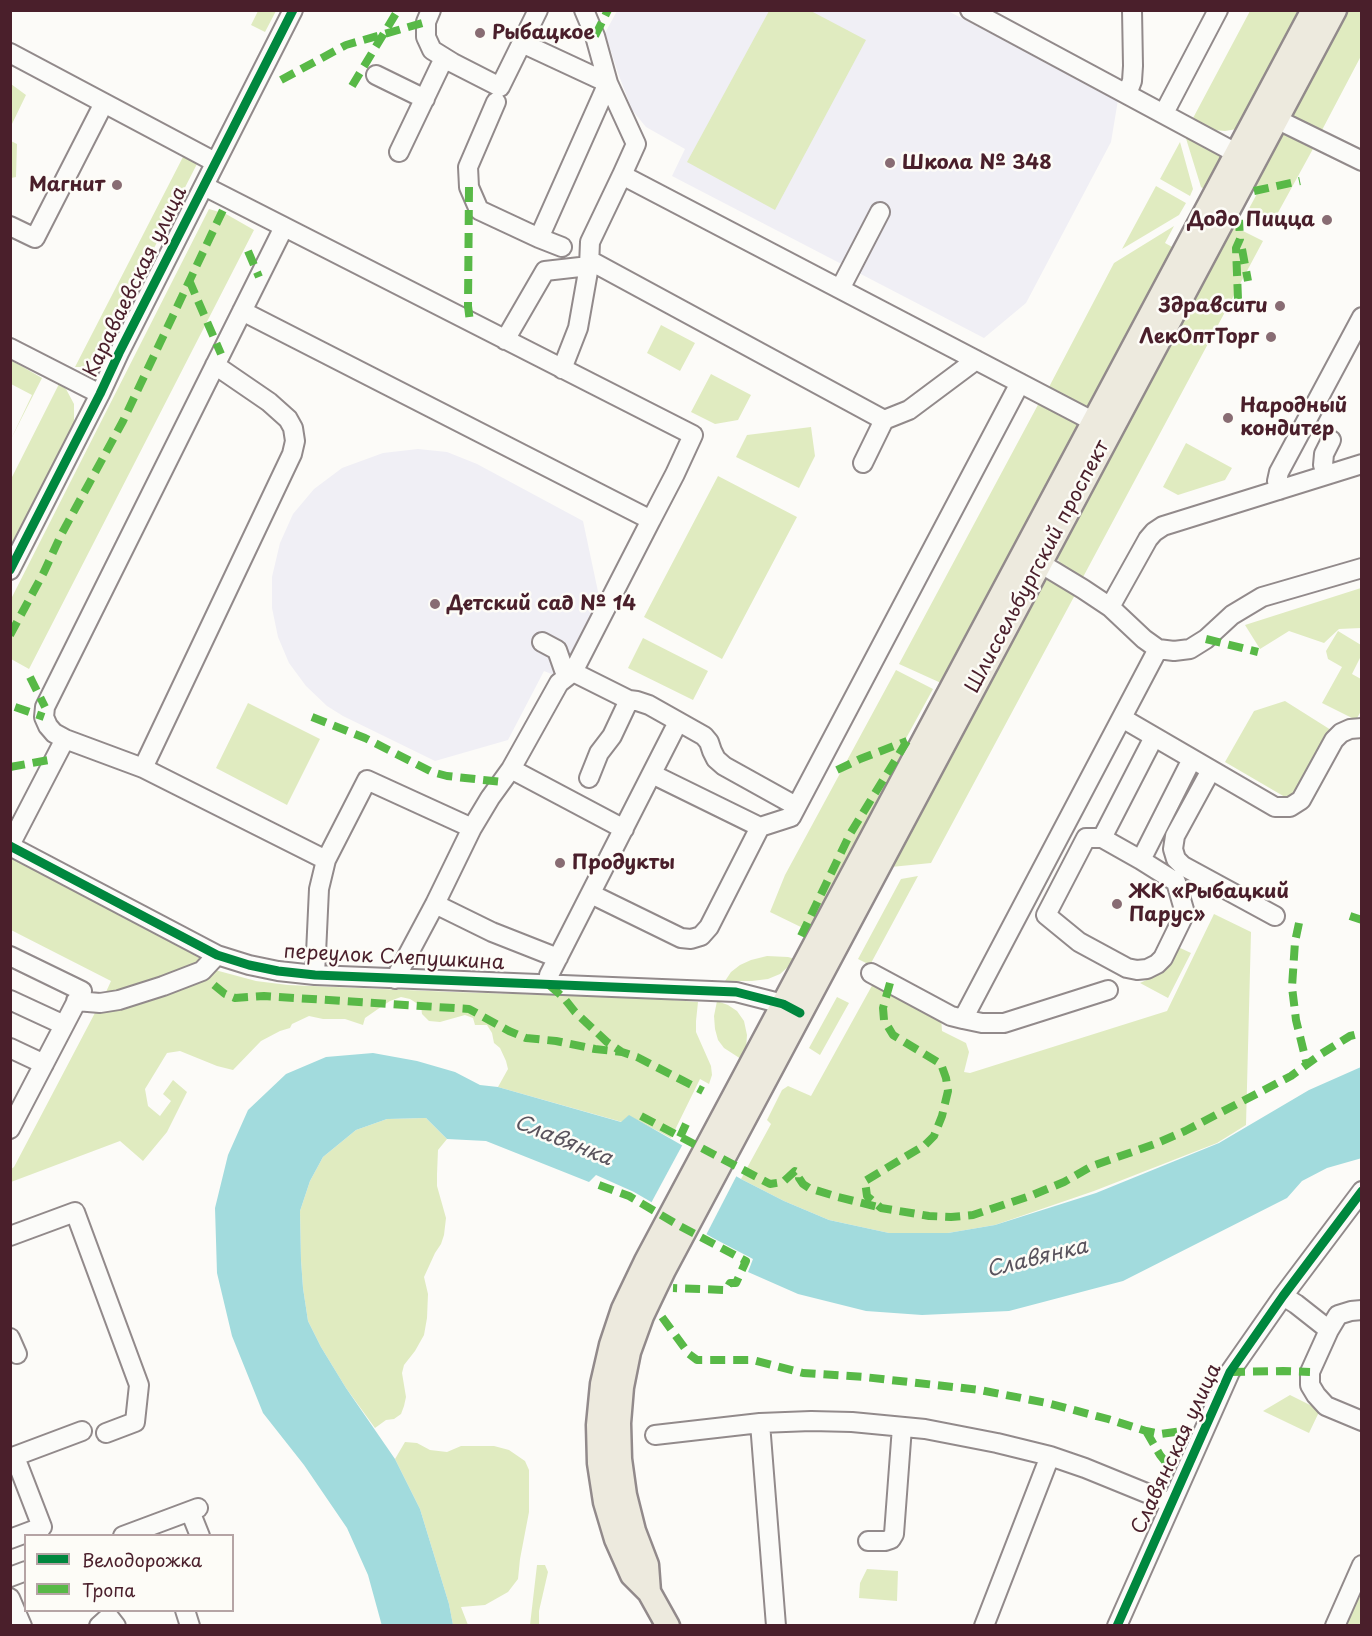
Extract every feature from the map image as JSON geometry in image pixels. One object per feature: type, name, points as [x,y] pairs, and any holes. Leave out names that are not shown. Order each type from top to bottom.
[{"type":"main road","name":"Шлиссельбургский проспект","points":[[1269,115],[1313,10]]},
{"type":"main road","name":"Шлиссельбургский проспект","points":[[668,1626],[649,1592],[632,1575],[616,1539],[605,1502],[599,1463],[598,1425],[602,1384],[622,1309],[655,1266],[1245,158],[1269,115],[1335,10]]},
{"type":"street","name":"Караваевская улица","points":[[10,570],[293,10]]},
{"type":"street","points":[[430,10],[426,22],[426,37],[432,50],[500,87],[538,10]]},
{"type":"street","points":[[562,369],[578,327],[589,263],[590,242],[636,144],[608,83],[585,10]]},
{"type":"street","points":[[970,10],[1245,158]]},
{"type":"street","points":[[1127,94],[1132,81],[1132,10]]},
{"type":"street","points":[[1164,113],[1218,10]]},
{"type":"street","points":[[522,43],[608,83]]},
{"type":"street","points":[[10,53],[216,162]]},
{"type":"street","points":[[399,152],[444,58]]},
{"type":"street","points":[[376,75],[425,99]]},
{"type":"street","points":[[539,238],[608,83]]},
{"type":"street","points":[[496,102],[468,167],[469,187],[479,210],[562,247]]},
{"type":"street","points":[[10,226],[35,238],[104,104]]},
{"type":"street","points":[[1269,115],[1362,161]]},
{"type":"street","points":[[622,175],[1103,426]]},
{"type":"street","points":[[204,186],[693,435],[651,520],[569,671],[511,769],[472,828],[395,978]]},
{"type":"street","points":[[840,289],[880,212]]},
{"type":"street","points":[[284,227],[45,707],[44,717],[54,733],[65,739],[143,768],[326,860]]},
{"type":"street","points":[[505,340],[545,271],[589,263],[884,420]]},
{"type":"street","points":[[242,311],[651,520]]},
{"type":"street","points":[[1279,490],[1277,481],[1279,472],[1362,317]]},
{"type":"street","points":[[10,348],[100,394]]},
{"type":"street","points":[[863,463],[884,420],[909,410],[976,360]]},
{"type":"street","points":[[143,768],[292,454],[295,441],[293,428],[288,419],[269,402],[215,365]]},
{"type":"street","points":[[591,894],[681,938],[691,939],[701,936],[709,927],[760,827],[790,817],[1020,383]]},
{"type":"street","points":[[1327,474],[1323,465],[1324,454],[1330,440]]},
{"type":"street","points":[[1110,608],[1148,539],[1162,526],[1362,464]]},
{"type":"street","points":[[1032,558],[1110,608],[1158,649],[1174,651],[1190,649],[1206,639],[1232,615],[1262,597],[1362,568]]},
{"type":"street","points":[[542,642],[557,650],[569,671],[629,700],[649,705],[704,736],[716,759],[724,766],[796,806]]},
{"type":"street","points":[[963,1019],[1158,649]]},
{"type":"street","points":[[589,778],[599,753],[612,736],[629,700]]},
{"type":"street","points":[[1122,718],[1275,807],[1290,807],[1301,800],[1334,740],[1341,733],[1350,729],[1362,728]]},
{"type":"street","points":[[549,984],[549,975],[678,722]]},
{"type":"street","points":[[1102,838],[1154,737]]},
{"type":"street","points":[[10,846],[65,739]]},
{"type":"street","points":[[1141,860],[1192,759]]},
{"type":"street","points":[[511,769],[624,829]]},
{"type":"street","points":[[1211,770],[1175,836],[1173,849],[1176,859],[1183,866],[1275,916]]},
{"type":"street","points":[[652,774],[760,827]]},
{"type":"street","points":[[315,975],[319,890],[326,860],[367,780],[472,828]]},
{"type":"street","points":[[1026,900],[1079,942],[1127,968],[1137,970],[1147,969],[1163,958],[1185,913],[1176,882],[1102,838],[1086,838],[1046,915]]},
{"type":"street","name":"переулок Слепушкина","points":[[10,846],[217,955],[268,969],[315,975],[736,992],[792,1009]]},
{"type":"street","points":[[435,904],[492,932],[558,958]]},
{"type":"street","points":[[76,1001],[100,1003],[119,1000],[163,986],[202,971],[217,955]]},
{"type":"street","points":[[10,956],[82,991],[44,1064],[19,1095],[10,1129]]},
{"type":"street","points":[[871,973],[951,1016],[982,1023],[1004,1023],[1107,990]]},
{"type":"street","points":[[10,1000],[64,1025]]},
{"type":"street","points":[[10,1048],[44,1064]]},
{"type":"street","name":"Славянская улица","points":[[1117,1626],[1230,1372],[1283,1296],[1362,1191]]},
{"type":"street","points":[[10,1236],[75,1212],[139,1385],[135,1422],[106,1433]]},
{"type":"street","points":[[1283,1296],[1329,1330]]},
{"type":"street","points":[[1362,1310],[1338,1315],[1310,1372],[1310,1385],[1326,1406],[1362,1421]]},
{"type":"street","points":[[655,1435],[760,1423],[811,1421],[902,1427],[997,1443],[1050,1456],[1171,1503]]},
{"type":"street","points":[[760,1423],[777,1626]]},
{"type":"street","points":[[868,1541],[885,1541],[891,1539],[894,1534],[902,1427]]},
{"type":"street","points":[[12,1535],[42,1527],[13,1457],[82,1431]]},
{"type":"street","points":[[984,1626],[1050,1456]]},
{"type":"street","points":[[135,1534],[152,1531],[194,1509],[200,1534]]},
{"type":"street","points":[[1335,1626],[1362,1565]]},
{"type":"street","points":[[16,1612],[30,1626]]},
{"type":"street","points":[[99,1626],[109,1617],[116,1626]]},
{"type":"shaded area","name":"Школа № 348","points":[[617,11],[948,11],[1118,100],[1111,142],[1026,303],[984,338],[672,176],[685,149],[646,127],[632,110],[605,33]]},
{"type":"shaded area","name":"Детский сад № 14","points":[[418,449],[447,452],[477,464],[583,521],[600,601],[569,665],[555,672],[554,675],[544,671],[508,740],[435,761],[327,706],[306,686],[289,663],[278,637],[272,608],[272,577],[280,543],[293,514],[314,489],[342,468],[383,453]]},
{"type":"green space","points":[[258,11],[276,11],[265,32],[251,25]]},
{"type":"green space","points":[[769,11],[811,11],[866,40],[775,210],[687,162]]},
{"type":"green space","points":[[1250,11],[1301,11],[1237,129],[1214,130],[1192,120]]},
{"type":"green space","points":[[1347,11],[1361,11],[1361,56],[1321,132],[1295,119],[1292,115]]},
{"type":"green space","points":[[11,84],[26,95],[11,126]]},
{"type":"green space","points":[[1184,132],[1224,155],[1205,190],[1201,187]]},
{"type":"green space","points":[[1281,134],[1288,134],[1314,147],[1269,229],[1245,216],[1259,190],[1253,187]]},
{"type":"green space","points":[[11,141],[17,144],[16,177],[11,178]]},
{"type":"green space","points":[[1180,142],[1193,189],[1190,196],[1160,179]]},
{"type":"green space","points":[[184,155],[198,162],[104,346],[89,365],[75,367]]},
{"type":"green space","points":[[1156,186],[1186,203],[1179,215],[1122,249]]},
{"type":"green space","points":[[209,209],[226,214],[254,230],[29,669],[11,659],[11,599]]},
{"type":"green space","points":[[1174,226],[1165,243],[1174,248],[1089,408],[1049,387],[1114,263]]},
{"type":"green space","points":[[1233,226],[1263,241],[1082,579],[1061,564],[1056,557]]},
{"type":"green space","points":[[661,325],[695,343],[680,371],[647,353]]},
{"type":"green space","points":[[11,360],[42,378],[11,439],[32,395],[11,384]]},
{"type":"green space","points":[[711,374],[751,395],[738,420],[715,424],[691,412]]},
{"type":"green space","points":[[59,384],[66,389],[74,404],[74,422],[11,545],[11,479]]},
{"type":"green space","points":[[1040,401],[1080,424],[941,683],[899,664]]},
{"type":"green space","points":[[811,427],[815,456],[799,488],[736,457],[747,435]]},
{"type":"green space","points":[[1186,443],[1232,468],[1225,480],[1178,495],[1163,487]]},
{"type":"green space","points":[[718,476],[797,517],[722,659],[644,617]]},
{"type":"green space","points":[[1046,576],[1076,593],[931,863],[891,867]]},
{"type":"green space","points":[[1361,588],[1361,628],[1339,629],[1324,643],[1289,631],[1260,649],[1245,625]]},
{"type":"green space","points":[[1338,631],[1361,645],[1361,656],[1352,674],[1361,679],[1361,711],[1356,720],[1322,703],[1342,667],[1328,659],[1326,651]]},
{"type":"green space","points":[[643,638],[708,671],[693,700],[628,668]]},
{"type":"green space","points":[[896,670],[933,689],[904,742],[909,745],[809,931],[770,912],[785,875]]},
{"type":"green space","points":[[1285,701],[1331,730],[1295,795],[1285,797],[1225,762],[1254,711]]},
{"type":"green space","points":[[248,703],[320,739],[287,805],[216,768]]},
{"type":"green space","points":[[10,858],[208,958],[204,964],[113,994],[106,992],[111,981],[11,930]]},
{"type":"green space","points":[[918,876],[870,965],[858,959],[901,879]]},
{"type":"green space","points":[[1214,914],[1251,932],[1246,1125],[1217,1143],[1094,1191],[995,1225],[948,1233],[889,1233],[829,1220],[741,1179],[771,1124],[767,1120],[782,1090],[788,1086],[811,1096],[874,982],[941,1017],[942,1031],[966,1043],[969,1052],[964,1072],[970,1073],[1167,1011]]},
{"type":"green space","points":[[1178,947],[1191,953],[1168,998],[1140,983],[1157,975],[1168,964]]},
{"type":"green space","points":[[767,956],[795,959],[780,974],[768,979],[725,981],[740,965]]},
{"type":"green space","points":[[215,970],[256,981],[288,985],[647,998],[698,1002],[696,1032],[711,1066],[712,1075],[709,1084],[700,1079],[671,1138],[629,1116],[622,1122],[498,1087],[508,1069],[500,1048],[494,1043],[487,1025],[475,1025],[473,1018],[465,1015],[440,1022],[429,1021],[422,1014],[421,1006],[410,999],[401,997],[390,1001],[365,1018],[363,1025],[345,1019],[323,1019],[309,1016],[292,1024],[290,1028],[261,1041],[233,1070],[180,1051],[167,1053],[145,1089],[148,1106],[160,1116],[171,1101],[163,1094],[173,1080],[187,1092],[167,1132],[143,1161],[120,1141],[11,1182],[11,1169],[97,1009],[188,985],[209,977]]},
{"type":"green space","points":[[837,997],[849,1003],[820,1055],[809,1048]]},
{"type":"green space","points":[[717,1001],[737,1011],[744,1021],[747,1035],[746,1049],[741,1059],[724,1048],[718,1040],[714,1016]]},
{"type":"green space","points":[[426,1118],[447,1139],[438,1150],[437,1174],[437,1186],[446,1218],[444,1235],[424,1277],[428,1294],[427,1318],[424,1335],[404,1365],[402,1373],[406,1397],[404,1406],[401,1414],[394,1419],[386,1420],[375,1428],[346,1388],[308,1321],[303,1288],[300,1211],[310,1181],[323,1157],[356,1130],[387,1119]]},
{"type":"green space","points":[[1290,1395],[1320,1410],[1309,1433],[1263,1411]]},
{"type":"green space","points":[[405,1442],[417,1443],[430,1450],[447,1452],[461,1446],[494,1446],[509,1450],[525,1461],[529,1470],[529,1512],[518,1579],[508,1592],[485,1605],[461,1607],[468,1625],[453,1625],[449,1604],[420,1509],[395,1459]]},
{"type":"green space","points":[[537,1565],[545,1565],[548,1572],[539,1611],[539,1625],[530,1625]]},
{"type":"green space","points":[[867,1569],[898,1571],[897,1601],[859,1598],[860,1583]]},
{"type":"green space","points":[[1361,1582],[1361,1625],[1343,1625]]},
{"type":"water","name":"Славянка","points":[[373,1053],[417,1061],[455,1072],[480,1085],[498,1087],[621,1122],[629,1115],[784,1201],[829,1220],[889,1233],[948,1233],[995,1225],[1096,1193],[1219,1143],[1309,1090],[1361,1067],[1362,1158],[1327,1168],[1302,1181],[1287,1198],[1123,1281],[1009,1311],[922,1315],[866,1311],[798,1294],[748,1272],[753,1259],[634,1192],[596,1175],[589,1182],[486,1141],[447,1139],[426,1118],[387,1119],[356,1130],[323,1157],[310,1181],[300,1211],[303,1288],[308,1321],[346,1388],[395,1459],[420,1509],[449,1604],[453,1625],[382,1626],[368,1575],[347,1528],[304,1465],[263,1413],[232,1336],[217,1273],[215,1208],[228,1155],[248,1110],[286,1074],[326,1057]]},
{"type":"pier","points":[[684,1142],[738,1173],[705,1237],[650,1205]]},
{"type":"marked path","points":[[352,86],[398,10]]},
{"type":"marked path","points":[[595,36],[608,10]]},
{"type":"marked path","points":[[281,80],[346,45],[426,22]]},
{"type":"marked path","points":[[1254,191],[1300,181]]},
{"type":"marked path","points":[[469,187],[468,306],[470,322]]},
{"type":"marked path","points":[[10,635],[123,421],[223,210]]},
{"type":"marked path","points":[[1238,299],[1236,248],[1240,239],[1239,220]]},
{"type":"marked path","points":[[1242,249],[1248,281]]},
{"type":"marked path","points":[[248,251],[259,277]]},
{"type":"marked path","points":[[189,280],[221,354]]},
{"type":"marked path","points":[[1206,639],[1258,652]]},
{"type":"marked path","points":[[30,677],[45,707]]},
{"type":"marked path","points":[[15,707],[44,717]]},
{"type":"marked path","points":[[312,717],[365,738],[432,772],[447,776],[502,782]]},
{"type":"marked path","points":[[837,770],[907,741]]},
{"type":"marked path","points":[[801,936],[850,834],[907,741]]},
{"type":"marked path","points":[[10,767],[54,759]]},
{"type":"marked path","points":[[1350,916],[1362,920]]},
{"type":"marked path","points":[[1299,923],[1295,942],[1292,987],[1296,1020],[1307,1065]]},
{"type":"marked path","points":[[890,983],[883,1008],[884,1020],[893,1035],[941,1064],[948,1091],[934,1136],[925,1145],[865,1181],[867,1196],[881,1208],[929,1216],[973,1215],[1030,1196],[1064,1182],[1092,1166],[1155,1144],[1291,1076],[1350,1036],[1362,1033]]},
{"type":"marked path","points":[[214,985],[225,994],[235,998],[264,996],[469,1009],[526,1038],[622,1052]]},
{"type":"marked path","points":[[549,985],[607,1042],[622,1052],[637,1057],[703,1091]]},
{"type":"marked path","points":[[641,1116],[770,1184],[783,1182],[795,1171],[799,1173],[803,1184],[809,1188],[878,1207]]},
{"type":"marked path","points":[[680,1137],[686,1124]]},
{"type":"marked path","points":[[599,1185],[629,1196],[746,1261],[736,1283],[730,1283],[726,1290],[673,1288]]},
{"type":"marked path","points":[[662,1317],[689,1354],[697,1360],[753,1360],[803,1373],[864,1377],[980,1390],[1047,1403],[1161,1434],[1189,1430]]},
{"type":"marked path","points":[[1230,1372],[1310,1372]]},
{"type":"marked path","points":[[1146,1431],[1171,1469]]},
{"type":"cycle path","points":[[10,570],[293,10]]},
{"type":"cycle path","points":[[10,846],[217,955],[249,965],[315,975],[736,992],[783,1004],[800,1013]]},
{"type":"cycle path","points":[[1117,1626],[1230,1372],[1283,1296],[1362,1191]]},
{"type":"place","name":"Рыбацкое","points":[[480,33]]},
{"type":"place","name":"Школа № 348","points":[[890,163]]},
{"type":"place","name":"Магнит","points":[[117,185]]},
{"type":"place","name":"Додо Пицца","points":[[1327,220]]},
{"type":"place","name":"Здравсити","points":[[1280,306]]},
{"type":"place","name":"ЛекОптТорг","points":[[1271,337]]},
{"type":"place","name":"Народный кондитер","points":[[1228,418]]},
{"type":"place","name":"Детский сад № 14","points":[[435,604]]},
{"type":"place","name":"Продукты","points":[[560,863]]},
{"type":"place","name":"ЖК «Рыбацкий Парус»","points":[[1117,904]]}]
